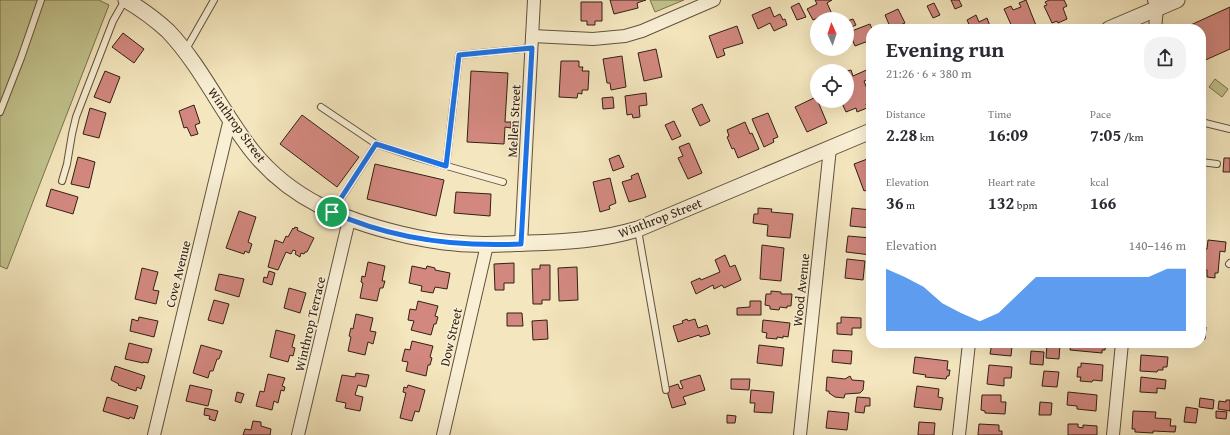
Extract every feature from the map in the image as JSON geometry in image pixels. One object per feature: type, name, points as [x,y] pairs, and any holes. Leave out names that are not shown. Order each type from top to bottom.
[{"type":"street","name":"Winthrop Street","points":[[126,0],[151,17],[166,30],[185,52],[254,153],[268,168],[306,199],[349,220],[382,230],[418,238],[454,243],[487,245],[575,242],[618,235],[638,229],[866,132]]},
{"type":"street","name":"Mellen Street","points":[[521,244],[534,0]]},
{"type":"street","points":[[532,42],[625,36],[642,31],[714,0]]},
{"type":"street","points":[[1118,24],[1156,4],[1177,0]]},
{"type":"street","points":[[1155,24],[1156,4]]},
{"type":"street","name":"Cove Avenue","points":[[154,435],[230,119]]},
{"type":"street","name":"Wood Avenue","points":[[800,435],[830,148]]},
{"type":"street","name":"Winthrop Terrace","points":[[298,435],[349,220]]},
{"type":"street","name":"Dow Street","points":[[443,435],[487,245]]},
{"type":"street","points":[[959,435],[968,348]]},
{"type":"street","points":[[1113,435],[1122,348]]},
{"type":"lane","points":[[0,112],[41,0]]},
{"type":"lane","points":[[62,181],[67,164],[76,116],[113,20],[126,0]]},
{"type":"lane","points":[[185,52],[214,0]]},
{"type":"lane","points":[[446,166],[459,55],[532,42]]},
{"type":"lane","points":[[321,107],[376,144],[503,182]]},
{"type":"lane","points":[[1206,123],[1230,130]]},
{"type":"lane","points":[[332,212],[376,144]]},
{"type":"lane","points":[[1206,163],[1216,164]]},
{"type":"lane","points":[[638,229],[666,390]]},
{"type":"green space","points":[[0,0],[99,0],[109,5],[7,269],[0,266]]},
{"type":"green space","points":[[650,0],[684,0],[655,12]]},
{"type":"green space","points":[[1215,79],[1228,89],[1222,97],[1209,87]]},
{"type":"building","points":[[610,0],[646,0],[637,3],[638,8],[614,14]]},
{"type":"building","points":[[815,0],[832,0],[827,3],[831,12],[810,12],[810,14],[807,9],[817,4]]},
{"type":"building","points":[[951,0],[959,0],[962,6],[955,9]]},
{"type":"building","points":[[1026,0],[1035,24],[1011,24],[1004,9],[1011,6],[1013,10],[1021,7],[1019,3]]},
{"type":"building","points":[[1049,0],[1064,0],[1067,6],[1063,8],[1067,19],[1058,23],[1057,21],[1052,23],[1044,6],[1047,5],[1045,2]]},
{"type":"building","points":[[581,2],[602,2],[602,21],[595,21],[595,25],[587,25],[587,21],[581,21]]},
{"type":"building","points":[[799,3],[806,17],[797,20],[791,7]]},
{"type":"building","points":[[934,3],[940,15],[933,18],[927,6]]},
{"type":"building","points":[[770,7],[774,17],[780,14],[783,20],[785,19],[787,25],[774,31],[770,23],[758,29],[752,15]]},
{"type":"building","points":[[1230,7],[1230,49],[1206,60],[1206,24],[1193,24]]},
{"type":"building","points":[[898,9],[905,23],[889,24],[885,15]]},
{"type":"building","points":[[976,15],[979,22],[987,18],[989,24],[969,24],[967,20]]},
{"type":"building","points":[[737,26],[743,43],[723,49],[725,55],[717,58],[709,36]]},
{"type":"building","points":[[866,26],[866,42],[855,46],[854,30]]},
{"type":"building","points":[[123,33],[144,49],[134,63],[112,47]]},
{"type":"building","points":[[656,49],[662,77],[644,81],[638,53]]},
{"type":"building","points":[[622,56],[626,87],[611,90],[610,83],[607,83],[603,59]]},
{"type":"building","points":[[561,61],[579,61],[579,67],[583,67],[582,71],[589,71],[588,90],[582,90],[582,94],[578,93],[577,98],[559,97]]},
{"type":"building","points":[[866,70],[866,80],[864,81],[866,86],[866,108],[857,112],[856,108],[846,112],[844,108],[854,108],[854,76]]},
{"type":"building","points":[[105,71],[120,77],[110,103],[94,97]]},
{"type":"building","points":[[471,71],[508,73],[505,122],[511,122],[511,128],[505,127],[504,144],[467,142]]},
{"type":"building","points":[[646,93],[647,105],[639,106],[640,117],[633,118],[632,114],[627,115],[625,96]]},
{"type":"building","points":[[613,97],[614,108],[603,109],[602,98]]},
{"type":"building","points":[[810,100],[810,108],[821,108],[827,123],[807,132],[795,107]]},
{"type":"building","points":[[702,104],[710,121],[700,126],[692,109]]},
{"type":"building","points":[[194,105],[200,123],[195,125],[198,134],[191,136],[187,127],[184,128],[179,111]]},
{"type":"building","points":[[90,108],[106,113],[99,138],[83,134]]},
{"type":"building","points":[[768,113],[778,137],[773,139],[774,142],[764,147],[752,119]]},
{"type":"building","points":[[302,115],[359,157],[337,187],[280,144]]},
{"type":"building","points":[[674,121],[681,136],[672,140],[665,125]]},
{"type":"building","points":[[745,122],[759,149],[738,158],[727,137],[729,136],[727,130]]},
{"type":"building","points":[[689,143],[702,173],[688,179],[678,158],[683,156],[679,147]]},
{"type":"building","points":[[619,155],[624,167],[613,171],[609,159]]},
{"type":"building","points":[[78,157],[95,162],[89,188],[71,184]]},
{"type":"building","points":[[1224,158],[1230,158],[1230,172],[1223,172]]},
{"type":"building","points":[[866,160],[866,190],[864,191],[854,164]]},
{"type":"building","points":[[375,164],[444,180],[436,216],[367,199]]},
{"type":"building","points":[[638,173],[646,197],[629,202],[622,182],[632,179],[631,176]]},
{"type":"building","points":[[610,178],[616,203],[609,206],[610,209],[600,212],[593,182]]},
{"type":"building","points":[[51,189],[78,197],[73,214],[46,206]]},
{"type":"building","points":[[456,192],[491,194],[490,216],[454,213]]},
{"type":"building","points":[[758,208],[772,209],[771,212],[793,214],[790,238],[767,236],[768,225],[753,223],[754,214],[758,214]]},
{"type":"building","points":[[852,208],[866,209],[866,228],[850,226]]},
{"type":"building","points":[[239,211],[256,217],[248,242],[252,244],[249,253],[245,251],[244,254],[226,248]]},
{"type":"building","points":[[295,227],[298,228],[297,230],[314,238],[307,252],[304,254],[301,253],[300,257],[295,254],[296,251],[293,250],[291,254],[286,252],[278,270],[268,267],[275,240],[283,243],[286,236],[288,237]]},
{"type":"building","points":[[848,236],[866,238],[866,254],[846,252]]},
{"type":"building","points":[[1208,240],[1226,242],[1225,252],[1220,251],[1218,273],[1215,273],[1215,278],[1207,277]]},
{"type":"building","points":[[762,245],[784,248],[781,281],[760,279]]},
{"type":"building","points":[[725,255],[730,267],[735,265],[741,280],[724,288],[722,285],[714,289],[713,285],[696,294],[691,282],[700,278],[701,280],[720,272],[715,260]]},
{"type":"building","points":[[847,259],[865,261],[863,280],[845,278]]},
{"type":"building","points":[[368,262],[385,266],[382,281],[385,281],[383,288],[380,288],[377,301],[360,298],[363,283],[361,282],[362,276],[365,277]]},
{"type":"building","points":[[514,263],[514,283],[504,283],[504,290],[495,290],[494,264]]},
{"type":"building","points":[[540,265],[550,265],[550,300],[542,300],[542,304],[533,304],[532,269],[540,269]]},
{"type":"building","points":[[412,266],[426,269],[427,266],[435,268],[435,270],[450,273],[447,289],[435,287],[433,293],[421,291],[422,286],[409,283]]},
{"type":"building","points":[[577,267],[578,300],[559,301],[558,268]]},
{"type":"building","points":[[142,268],[158,272],[153,290],[159,291],[156,304],[135,299]]},
{"type":"building","points":[[269,271],[275,273],[272,285],[263,282],[264,277],[267,278]]},
{"type":"building","points":[[219,274],[244,279],[239,297],[215,290]]},
{"type":"building","points":[[289,288],[306,293],[300,313],[284,308]]},
{"type":"building","points":[[771,291],[781,292],[781,294],[792,294],[791,306],[787,306],[787,308],[780,307],[779,310],[770,309],[770,306],[765,305],[766,294],[771,294]]},
{"type":"building","points":[[214,300],[229,304],[223,324],[208,320]]},
{"type":"building","points":[[418,301],[438,306],[435,316],[438,317],[431,335],[411,330],[414,321],[408,320],[410,309],[416,310]]},
{"type":"building","points":[[750,301],[761,301],[761,315],[737,315],[737,308],[750,307]]},
{"type":"building","points":[[507,313],[522,313],[523,326],[507,326]]},
{"type":"building","points":[[356,314],[373,318],[370,331],[376,332],[373,344],[368,342],[365,355],[348,351],[351,337],[349,336],[351,328],[353,329]]},
{"type":"building","points":[[139,317],[158,321],[154,337],[130,331],[132,319],[138,321]]},
{"type":"building","points":[[841,317],[861,318],[861,328],[852,328],[852,335],[837,334],[837,323],[841,323]]},
{"type":"building","points":[[687,319],[688,321],[695,319],[698,328],[707,325],[710,334],[700,337],[699,335],[678,342],[673,326],[683,323],[682,321]]},
{"type":"building","points":[[547,320],[548,339],[533,340],[532,321]]},
{"type":"building","points":[[763,320],[790,323],[788,337],[777,337],[777,339],[766,338],[767,333],[762,332]]},
{"type":"building","points":[[276,330],[295,335],[292,347],[295,348],[293,356],[290,355],[288,362],[270,357]]},
{"type":"building","points":[[412,341],[433,346],[430,357],[432,358],[430,365],[428,365],[426,376],[406,371],[408,362],[402,361],[405,349],[410,350]]},
{"type":"building","points":[[129,343],[152,349],[148,363],[125,359]]},
{"type":"building","points":[[201,345],[222,351],[219,359],[217,359],[213,371],[210,371],[208,378],[193,373]]},
{"type":"building","points":[[759,345],[784,348],[782,366],[757,363]]},
{"type":"building","points":[[991,348],[1012,348],[1011,356],[990,354]]},
{"type":"building","points":[[1047,348],[1060,348],[1059,359],[1046,358]]},
{"type":"building","points":[[1070,348],[1105,348],[1105,350],[1102,350],[1102,353],[1070,350]]},
{"type":"building","points":[[833,350],[852,351],[851,364],[832,362]]},
{"type":"building","points":[[1031,351],[1044,352],[1043,365],[1030,364]]},
{"type":"building","points":[[1141,355],[1168,357],[1167,367],[1163,367],[1163,370],[1158,370],[1157,372],[1140,371]]},
{"type":"building","points":[[915,357],[948,361],[947,370],[950,370],[949,376],[947,376],[946,379],[925,377],[926,375],[913,373]]},
{"type":"building","points":[[1081,363],[1103,365],[1102,381],[1080,381],[1081,377],[1077,377],[1078,367],[1081,367]]},
{"type":"building","points":[[989,365],[1012,367],[1011,378],[1004,378],[1004,386],[987,384]]},
{"type":"building","points":[[115,366],[145,376],[141,389],[137,387],[136,391],[118,385],[119,384],[111,380]]},
{"type":"building","points":[[1044,371],[1059,372],[1057,387],[1042,386]]},
{"type":"building","points":[[356,373],[369,375],[366,387],[358,385],[355,395],[363,397],[360,411],[345,408],[346,403],[336,401],[342,375],[355,377]]},
{"type":"building","points":[[268,374],[285,378],[282,386],[285,387],[284,391],[281,390],[278,403],[274,401],[272,410],[256,406],[260,391],[264,392]]},
{"type":"building","points":[[700,375],[705,390],[683,397],[686,404],[672,408],[666,388],[678,384],[680,389],[683,388],[680,381]]},
{"type":"building","points":[[850,376],[852,380],[864,381],[863,390],[860,393],[845,394],[844,398],[835,397],[829,393],[829,391],[826,391],[827,377],[845,379]]},
{"type":"building","points":[[1141,377],[1166,380],[1165,389],[1157,388],[1157,393],[1140,392]]},
{"type":"building","points":[[731,379],[750,379],[749,390],[731,389]]},
{"type":"building","points":[[190,385],[212,390],[208,406],[186,401]]},
{"type":"building","points":[[408,385],[425,390],[419,412],[415,411],[412,421],[400,418],[406,393],[403,392],[404,387],[407,388]]},
{"type":"building","points":[[917,386],[939,389],[938,397],[943,398],[941,410],[914,407]]},
{"type":"building","points":[[751,390],[774,392],[772,413],[754,412],[755,403],[750,403]]},
{"type":"building","points":[[237,392],[244,394],[241,403],[235,401]]},
{"type":"building","points":[[1068,392],[1097,395],[1096,411],[1077,409],[1077,406],[1067,405]]},
{"type":"building","points":[[982,395],[1001,395],[1001,402],[1006,402],[1005,414],[985,413],[985,411],[981,410]]},
{"type":"building","points":[[107,397],[138,406],[134,419],[130,417],[129,419],[103,411]]},
{"type":"building","points":[[857,397],[870,398],[870,406],[865,406],[864,413],[855,412]]},
{"type":"building","points":[[1200,398],[1214,400],[1213,409],[1199,407]]},
{"type":"building","points":[[1226,400],[1230,400],[1230,411],[1218,409],[1219,401],[1226,402]]},
{"type":"building","points":[[1040,402],[1052,403],[1051,415],[1039,415]]},
{"type":"building","points":[[1186,407],[1198,409],[1196,423],[1184,422]]},
{"type":"building","points":[[205,408],[218,411],[215,421],[209,419],[210,416],[204,415]]},
{"type":"building","points":[[828,411],[849,413],[847,430],[826,428]]},
{"type":"building","points":[[1133,411],[1156,412],[1155,418],[1171,419],[1170,426],[1176,426],[1175,432],[1135,432],[1135,429],[1132,429]]},
{"type":"building","points":[[1216,411],[1227,412],[1226,419],[1216,418]]},
{"type":"building","points":[[727,415],[736,416],[735,423],[727,423]]},
{"type":"building","points":[[253,421],[261,422],[261,426],[271,429],[270,435],[243,435],[245,429],[251,430]]},
{"type":"building","points":[[919,422],[935,423],[934,435],[918,435]]},
{"type":"building","points":[[979,424],[999,425],[999,431],[1002,431],[1002,435],[978,435]]},
{"type":"building","points":[[1068,424],[1078,424],[1078,427],[1083,428],[1083,425],[1097,426],[1097,435],[1068,435]]},
{"type":"route","points":[[532,48],[521,244],[487,245],[454,243],[418,238],[382,230],[349,220],[332,212],[376,144],[446,166],[459,55],[532,48]]}]
